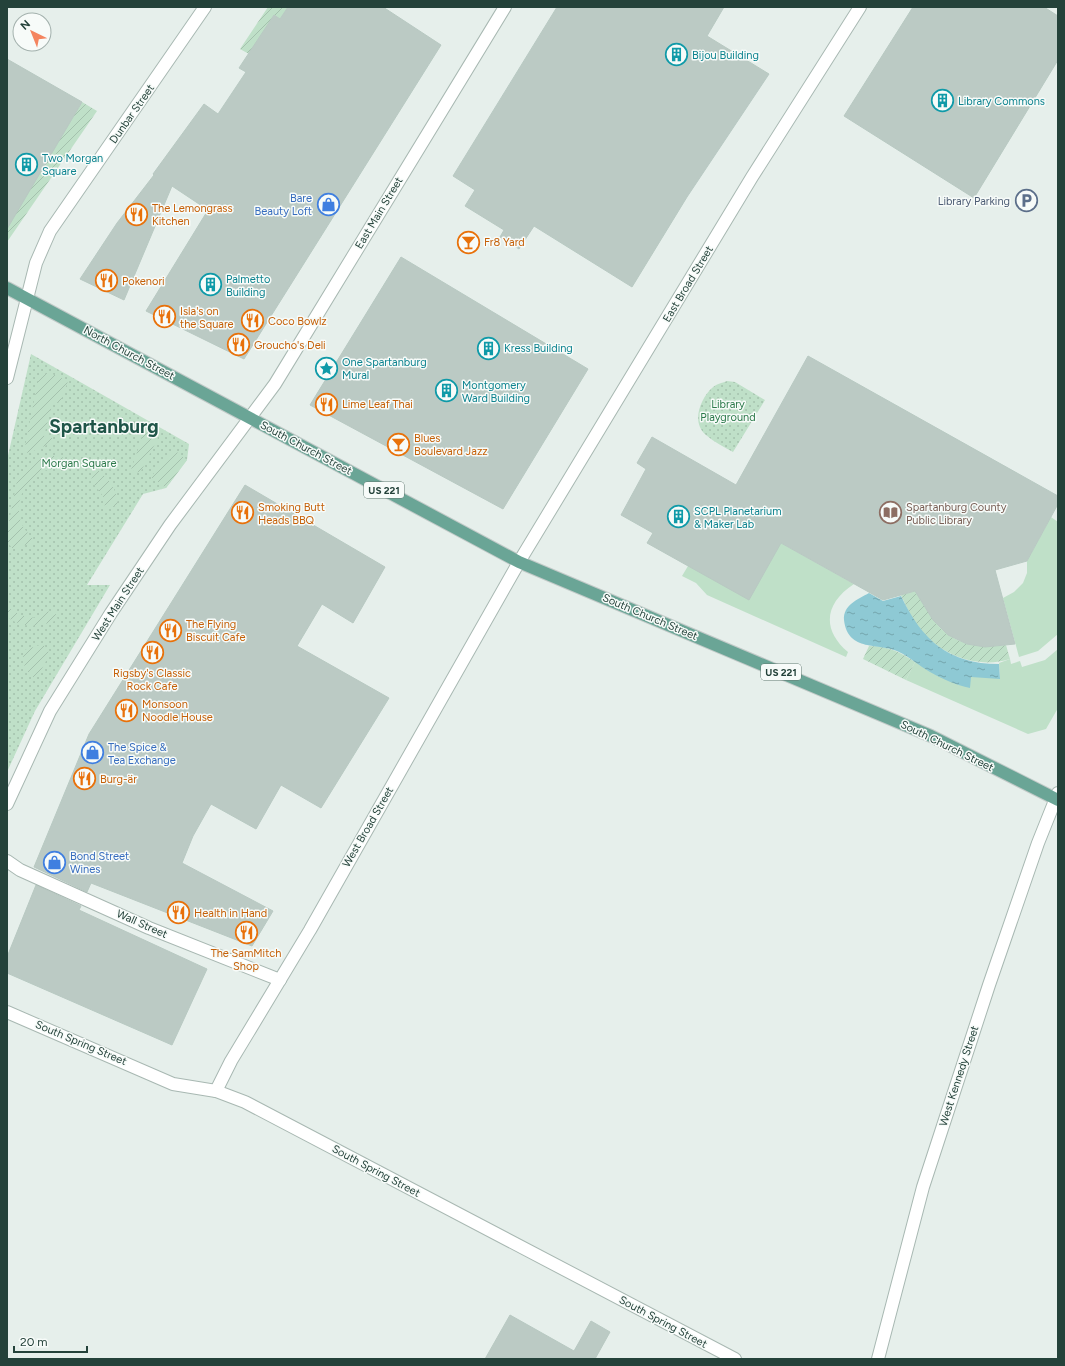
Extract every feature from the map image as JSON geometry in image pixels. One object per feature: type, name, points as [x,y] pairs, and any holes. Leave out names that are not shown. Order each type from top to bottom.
[{"type":"main road","name":"North Church Street","points":[[7,288],[250,418]]},
{"type":"main road","name":"South Church Street","points":[[250,418],[519,562],[931,736],[1057,797]]},
{"type":"street","name":"Dunbar Street","points":[[7,378],[36,263],[50,231],[205,7]]},
{"type":"street","name":"East Main Street","points":[[250,418],[275,384],[505,7]]},
{"type":"street","name":"East Broad Street","points":[[519,562],[752,177],[860,7]]},
{"type":"street","name":"West Main Street","points":[[7,804],[50,711],[170,525],[250,418]]},
{"type":"street","name":"West Broad Street","points":[[216,1091],[231,1061],[280,980],[519,562]]},
{"type":"street","name":"West Kennedy Street","points":[[878,1359],[923,1187],[989,985],[1038,843],[1057,797]]},
{"type":"street","name":"Wall Street","points":[[7,861],[20,870],[149,928],[280,980]]},
{"type":"street","name":"South Spring Street","points":[[7,1012],[173,1084],[216,1091],[245,1102],[735,1359]]},
{"type":"green space","points":[[268,7],[288,7],[280,19],[274,15],[249,54],[240,49]]},
{"type":"green space","points":[[82,102],[97,111],[7,242],[7,225]]},
{"type":"green space","name":"Morgan Square","points":[[31,354],[189,444],[187,460],[166,488],[143,494],[87,585],[110,585],[35,711],[7,772],[7,460]]},
{"type":"green space","points":[[50,373],[68,381],[60,403],[53,401],[44,436],[52,438],[51,443],[29,453],[24,452],[38,381],[44,374]]},
{"type":"green space","name":"Library Playground","points":[[727,381],[735,382],[765,400],[733,452],[706,435],[701,430],[698,418],[704,398],[712,388]]},
{"type":"green space","points":[[145,424],[156,431],[158,438],[140,473],[131,470],[142,438],[139,435]]},
{"type":"green space","points":[[173,449],[187,460],[166,488],[151,477]]},
{"type":"green space","points":[[52,456],[63,456],[60,468],[46,470],[37,475],[27,485],[20,499],[19,514],[21,522],[32,538],[31,543],[13,549],[7,542],[7,532],[18,476],[40,459]]},
{"type":"green space","points":[[96,469],[112,484],[116,494],[118,506],[105,507],[103,496],[91,480]]},
{"type":"green space","points":[[1051,517],[1058,522],[1058,634],[1038,651],[1019,657],[1003,598],[1014,592],[1023,583],[1027,573],[1027,561]]},
{"type":"green space","points":[[781,543],[854,584],[844,591],[837,599],[830,616],[830,625],[833,634],[848,652],[846,657],[707,595],[696,583],[682,576],[688,566]]},
{"type":"green space","points":[[918,590],[924,605],[932,618],[951,636],[962,642],[975,645],[1006,645],[1010,659],[998,662],[974,661],[952,654],[931,641],[910,615],[901,595]]},
{"type":"green space","points":[[7,606],[18,614],[35,618],[40,618],[40,614],[54,610],[58,620],[32,626],[19,624],[7,617]]},
{"type":"green space","points":[[43,644],[50,654],[36,679],[29,673],[25,666],[23,659],[24,650]]},
{"type":"green space","points":[[869,646],[894,650],[915,662],[906,680],[863,659]]},
{"type":"green space","points":[[1058,649],[1058,708],[1046,729],[1028,734],[906,680],[915,662],[971,676],[1000,678],[999,663],[1010,659],[1011,664],[1020,661],[1022,667],[1045,660]]},
{"type":"water","points":[[869,593],[883,601],[901,596],[909,612],[928,637],[951,654],[965,660],[999,664],[1000,679],[971,677],[970,688],[965,687],[949,682],[935,675],[899,652],[891,649],[866,645],[851,638],[844,620],[846,610],[852,603]]},
{"type":"building","points":[[288,7],[383,7],[441,45],[244,359],[146,311],[208,210],[172,186],[124,300],[80,279],[117,223],[154,175],[153,174],[204,104],[218,114],[246,72],[239,68],[274,15],[280,19]]},
{"type":"building","points":[[557,7],[724,7],[707,36],[769,74],[687,197],[632,287],[534,226],[519,249],[500,237],[504,230],[465,206],[475,190],[453,176]]},
{"type":"building","name":"Library Commons","points":[[913,7],[1044,7],[1058,16],[1058,60],[974,198],[844,116]]},
{"type":"building","name":"Two Morgan Square","points":[[7,59],[82,102],[7,229]]},
{"type":"building","points":[[401,257],[588,369],[503,509],[310,405]]},
{"type":"building","name":"Spartanburg County Public Library","points":[[808,356],[1058,496],[1058,504],[1027,561],[995,570],[1015,644],[985,647],[967,644],[948,635],[933,620],[915,591],[883,600],[781,543],[749,600],[647,543],[653,533],[621,515],[646,469],[637,463],[652,437],[736,485]]},
{"type":"building","points":[[245,485],[385,567],[353,623],[322,604],[297,646],[389,698],[321,808],[281,785],[256,829],[211,804],[193,836],[182,863],[273,911],[252,946],[91,883],[87,892],[34,867],[89,734]]},
{"type":"building","points":[[36,885],[81,906],[79,910],[207,969],[172,1045],[7,973],[7,957]]},
{"type":"building","points":[[510,1315],[574,1351],[591,1321],[610,1332],[595,1359],[485,1359]]},
{"type":"place","name":"Bijou Building","points":[[677,55]]},
{"type":"place","name":"Library Commons","points":[[943,101]]},
{"type":"place","name":"Two Morgan Square","points":[[26,164]]},
{"type":"place","name":"Library Parking","points":[[1026,201]]},
{"type":"place","name":"Bare Beauty Loft","points":[[328,204]]},
{"type":"place","name":"The Lemongrass Kitchen","points":[[136,214]]},
{"type":"place","name":"Fr8 Yard","points":[[468,242]]},
{"type":"place","name":"Pokenori","points":[[107,281]]},
{"type":"place","name":"Palmetto Building","points":[[210,285]]},
{"type":"place","name":"Isla's on the Square","points":[[164,317]]},
{"type":"place","name":"Coco Bowlz","points":[[253,321]]},
{"type":"place","name":"Groucho's Deli","points":[[238,345]]},
{"type":"place","name":"Kress Building","points":[[488,348]]},
{"type":"place","name":"One Spartanburg Mural","points":[[326,368]]},
{"type":"place","name":"Montgomery Ward Building","points":[[446,391]]},
{"type":"place","name":"Lime Leaf Thai","points":[[326,404]]},
{"type":"place","name":"Blues Boulevard Jazz","points":[[399,444]]},
{"type":"place","name":"Smoking Butt Heads BBQ","points":[[243,513]]},
{"type":"place","name":"Spartanburg County Public Library","points":[[890,513]]},
{"type":"place","name":"SCPL Planetarium & Maker Lab","points":[[679,517]]},
{"type":"place","name":"The Flying Biscuit Cafe","points":[[171,630]]},
{"type":"place","name":"Rigsby's Classic Rock Cafe","points":[[152,653]]},
{"type":"place","name":"Monsoon Noodle House","points":[[126,710]]},
{"type":"place","name":"The Spice & Tea Exchange","points":[[92,753]]},
{"type":"place","name":"Burg-är","points":[[84,779]]},
{"type":"place","name":"Bond Street Wines","points":[[55,862]]},
{"type":"place","name":"Health in Hand","points":[[179,913]]},
{"type":"place","name":"The SamMitch Shop","points":[[246,933]]},
{"type":"district","name":"Spartanburg","points":[[104,426]]}]
